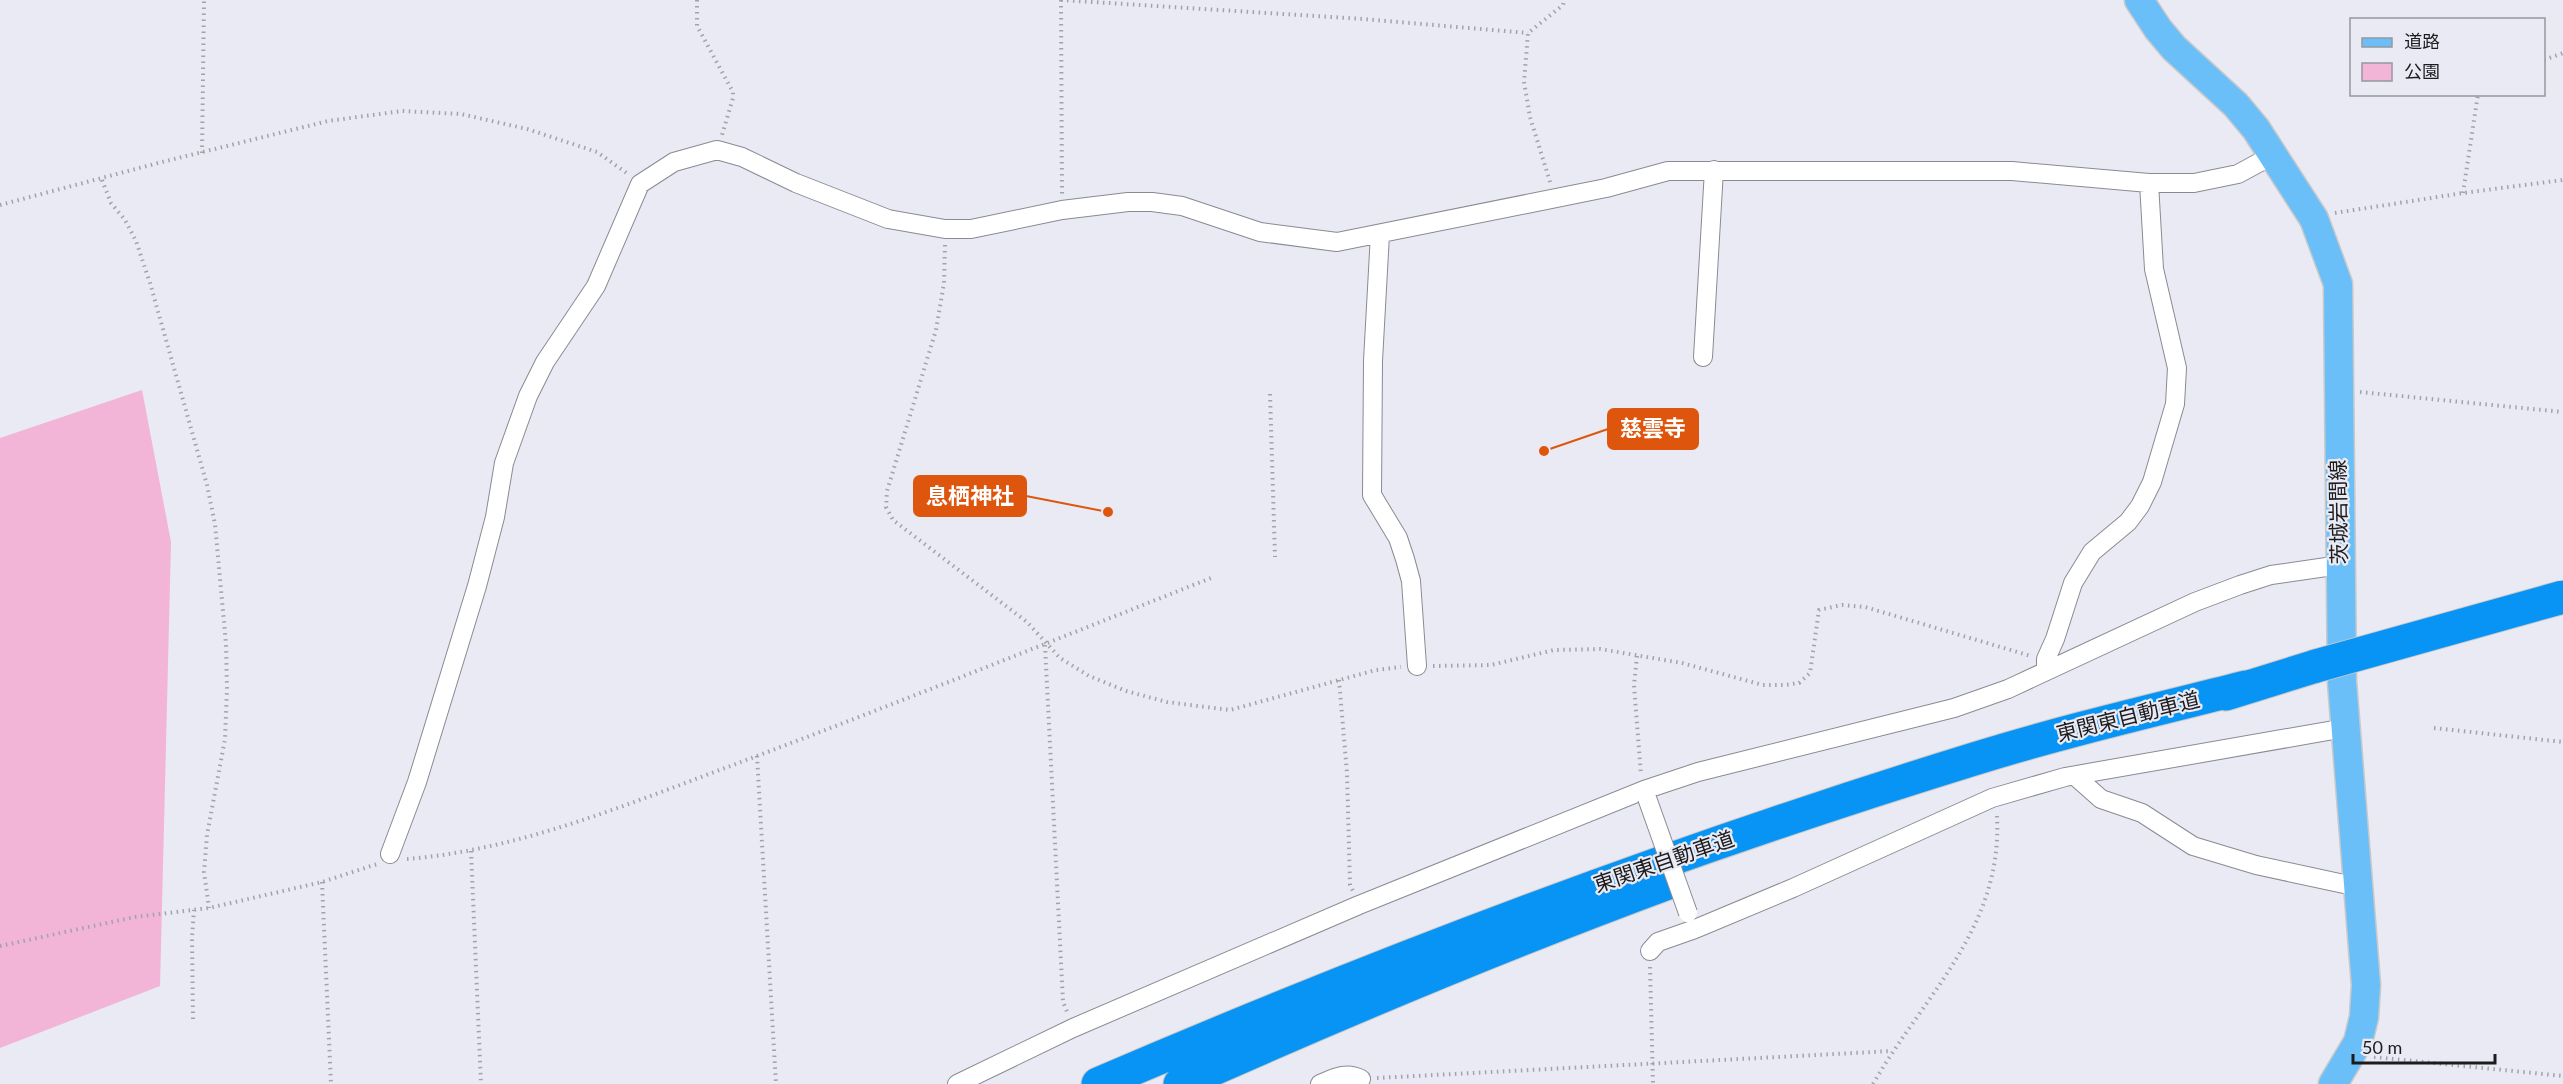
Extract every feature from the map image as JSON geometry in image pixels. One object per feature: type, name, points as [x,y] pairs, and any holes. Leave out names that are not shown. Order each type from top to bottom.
[{"type":"highway","name":"東関東自動車道","points":[[1180,1084],[1496,950],[1665,884],[1815,830],[2246,687],[2563,597]]},
{"type":"highway","name":"東関東自動車道","points":[[1098,1084],[1263,1013],[1656,864],[1975,758],[2062,733],[2246,687]]},
{"type":"main road","name":"茨城岩間線","points":[[2139,0],[2174,48],[2236,105],[2256,129],[2314,219],[2338,284],[2340,565],[2345,728],[2366,985],[2364,1017],[2358,1042],[2333,1084]]},
{"type":"street","points":[[390,854],[417,782],[474,597],[495,517],[504,462],[528,396],[545,362],[596,286],[640,184],[675,162],[717,150],[742,157],[796,183],[888,219],[945,229],[971,229],[1062,210],[1128,202],[1152,202],[1182,206],[1260,232],[1337,242],[1555,199],[1668,171],[2012,171],[2149,183],[2194,183],[2238,174],[2273,155]]},
{"type":"street","points":[[1703,357],[1714,171]]},
{"type":"street","points":[[2046,665],[2080,568],[2092,552],[2128,522],[2140,506],[2152,482],[2175,404],[2177,368],[2154,269],[2149,183]]},
{"type":"street","points":[[1380,234],[1373,361],[1372,495],[1398,538],[1406,559],[1411,581],[1417,666]]},
{"type":"street","points":[[957,1084],[1073,1028],[1359,905],[1698,772],[1954,708],[2007,689],[2046,665],[2240,585],[2271,575],[2340,565]]},
{"type":"street","points":[[1650,951],[1658,942],[1692,921],[1992,798],[2075,776],[2345,728]]},
{"type":"street","points":[[2075,776],[2101,799],[2142,813],[2193,846],[2256,865],[2358,886]]},
{"type":"street","points":[[1646,794],[1692,921]]},
{"type":"street","points":[[1320,1084],[1352,1074],[1361,1079]]},
{"type":"path","points":[[202,153],[204,0]]},
{"type":"path","points":[[698,0],[697,26],[733,92],[734,98],[717,150]]},
{"type":"path","points":[[1062,210],[1061,0],[1363,19],[1528,33],[1563,5],[1564,0]]},
{"type":"path","points":[[1528,33],[1524,82],[1530,117],[1555,199]]},
{"type":"path","points":[[2545,60],[2563,53]]},
{"type":"path","points":[[2463,193],[2478,96]]},
{"type":"path","points":[[0,205],[328,121],[402,111],[461,114],[527,129],[597,152],[640,184]]},
{"type":"path","points":[[102,180],[111,203],[125,220],[136,241],[150,283],[207,485],[215,524],[226,644],[227,689],[225,739],[204,872],[209,908]]},
{"type":"path","points":[[2314,219],[2334,213],[2563,180]]},
{"type":"path","points":[[945,229],[944,283],[936,330],[887,491],[886,507],[893,520],[1027,622],[1060,658],[1089,676],[1126,691],[1205,709],[1230,710],[1376,670],[1417,666],[1491,665],[1576,648],[1682,663],[1762,685],[1799,683],[1810,672],[1818,610],[1842,605],[1865,607],[2029,656],[2046,665]]},
{"type":"path","points":[[2338,390],[2563,412]]},
{"type":"path","points":[[1270,394],[1275,557]]},
{"type":"path","points":[[0,946],[123,919],[209,908],[322,882],[377,864],[390,854],[404,859],[471,851],[566,825],[757,756],[1211,578]]},
{"type":"path","points":[[1045,644],[1063,1002],[1073,1028]]},
{"type":"path","points":[[1637,656],[1634,685],[1638,766],[1646,794]]},
{"type":"path","points":[[1339,680],[1347,772],[1350,885],[1359,905]]},
{"type":"path","points":[[2434,729],[2563,742]]},
{"type":"path","points":[[757,756],[776,1084]]},
{"type":"path","points":[[1873,1084],[1892,1051],[1972,932],[1986,901],[1994,876],[1997,844],[1997,817],[1992,798]]},
{"type":"path","points":[[471,851],[481,1084]]},
{"type":"path","points":[[322,882],[331,1084]]},
{"type":"path","points":[[193,1019],[194,910]]},
{"type":"path","points":[[1650,951],[1653,1084]]},
{"type":"path","points":[[1361,1079],[1892,1051]]},
{"type":"path","points":[[2350,1055],[2563,1076]]},
{"type":"green space","points":[[142,390],[171,542],[160,986],[0,1048],[0,438]]},
{"type":"place","name":"慈雲寺","points":[[1544,451]]},
{"type":"place","name":"息栖神社","points":[[1108,512]]}]
